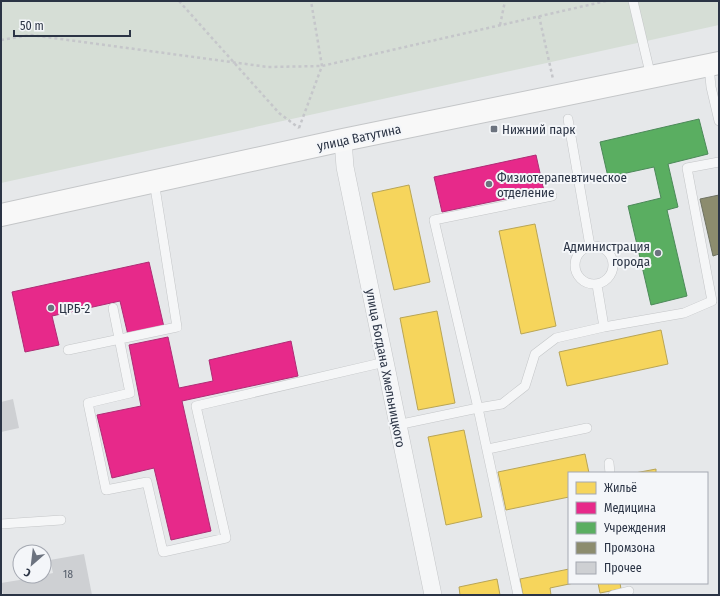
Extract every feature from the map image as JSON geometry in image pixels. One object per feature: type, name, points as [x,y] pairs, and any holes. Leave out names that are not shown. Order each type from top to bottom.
[{"type":"main road","name":"улица Ватутина","points":[[1,215],[154,180],[300,138],[343,140],[714,65]]},
{"type":"street","name":"улица Богдана Хмельницкого","points":[[343,140],[345,167],[433,595]]},
{"type":"lane","points":[[633,1],[651,78]]},
{"type":"lane","points":[[714,65],[711,87],[719,121]]},
{"type":"lane","points":[[568,118],[590,246]]},
{"type":"lane","points":[[397,425],[502,404],[525,386],[535,354],[556,338],[604,327],[684,313],[716,299],[687,168],[719,162]]},
{"type":"lane","points":[[68,350],[177,327],[154,180]]},
{"type":"lane","points":[[518,595],[488,449],[434,220],[552,196]]},
{"type":"lane","points":[[590,246],[602,248],[608,251],[613,262],[611,275],[607,280],[597,285],[589,284],[583,281],[578,277],[575,271],[574,265],[579,252],[590,246]]},
{"type":"lane","points":[[597,285],[604,327]]},
{"type":"lane","points":[[114,308],[130,392],[88,402],[106,490],[147,482],[163,552],[226,538],[196,406],[385,362]]},
{"type":"lane","points":[[488,449],[587,428]]},
{"type":"lane","points":[[609,463],[610,472]]},
{"type":"lane","points":[[1,524],[61,520]]},
{"type":"lane","points":[[613,595],[629,590]]},
{"type":"path","points":[[179,1],[300,138]]},
{"type":"path","points":[[300,138],[322,66],[311,1]]},
{"type":"path","points":[[500,25],[505,1]]},
{"type":"path","points":[[1,40],[31,35],[268,67],[322,66],[606,1]]},
{"type":"path","points":[[539,16],[557,97]]},
{"type":"shaded area","points":[[1,1],[719,1],[719,25],[1,183]]},
{"type":"building: Жильё","points":[[409,185],[430,282],[394,290],[372,193]]},
{"type":"building: Жильё","points":[[535,224],[556,326],[521,334],[499,231]]},
{"type":"building: Жильё","points":[[437,311],[455,403],[418,410],[400,318]]},
{"type":"building: Жильё","points":[[661,330],[668,364],[567,386],[559,352]]},
{"type":"building: Жильё","points":[[464,430],[482,517],[446,525],[428,437]]},
{"type":"building: Жильё","points":[[585,454],[589,472],[568,472],[568,497],[506,510],[498,472]]},
{"type":"building: Жильё","points":[[656,469],[656,472],[640,472]]},
{"type":"building: Жильё","points":[[568,569],[569,584],[550,588],[551,595],[523,595],[520,579]]},
{"type":"building: Жильё","points":[[497,579],[500,595],[460,595],[459,587]]},
{"type":"building: Жильё","points":[[598,584],[620,584],[621,589],[600,593]]},
{"type":"building: Медицина","name":"Физиотерапевтическое отделение","points":[[536,155],[544,191],[442,212],[434,177]]},
{"type":"building: Медицина","name":"ЦРБ-2","points":[[149,262],[164,327],[128,335],[120,301],[52,316],[59,345],[25,352],[12,292]]},
{"type":"building: Медицина","points":[[168,337],[179,388],[213,381],[209,360],[291,341],[298,376],[182,401],[211,531],[171,540],[154,468],[112,478],[97,415],[141,406],[129,345]]},
{"type":"building: Учреждения","name":"Администрация города","points":[[699,119],[708,154],[668,164],[678,207],[667,210],[687,296],[651,305],[628,206],[661,198],[654,167],[608,177],[600,142]]},
{"type":"building: Промзона","points":[[719,195],[719,254],[713,256],[700,199]]},
{"type":"building: Прочее","points":[[13,399],[19,428],[1,432],[1,402]]},
{"type":"building: Прочее","points":[[84,554],[92,595],[3,595],[1,583],[12,581],[12,584],[52,584],[52,560]]},
{"type":"place","name":"Нижний парк","points":[[494,129]]},
{"type":"place","name":"Физиотерапевтическое отделение","points":[[489,184]]},
{"type":"place","name":"Администрация города","points":[[658,253]]},
{"type":"place","name":"ЦРБ-2","points":[[51,308]]}]
